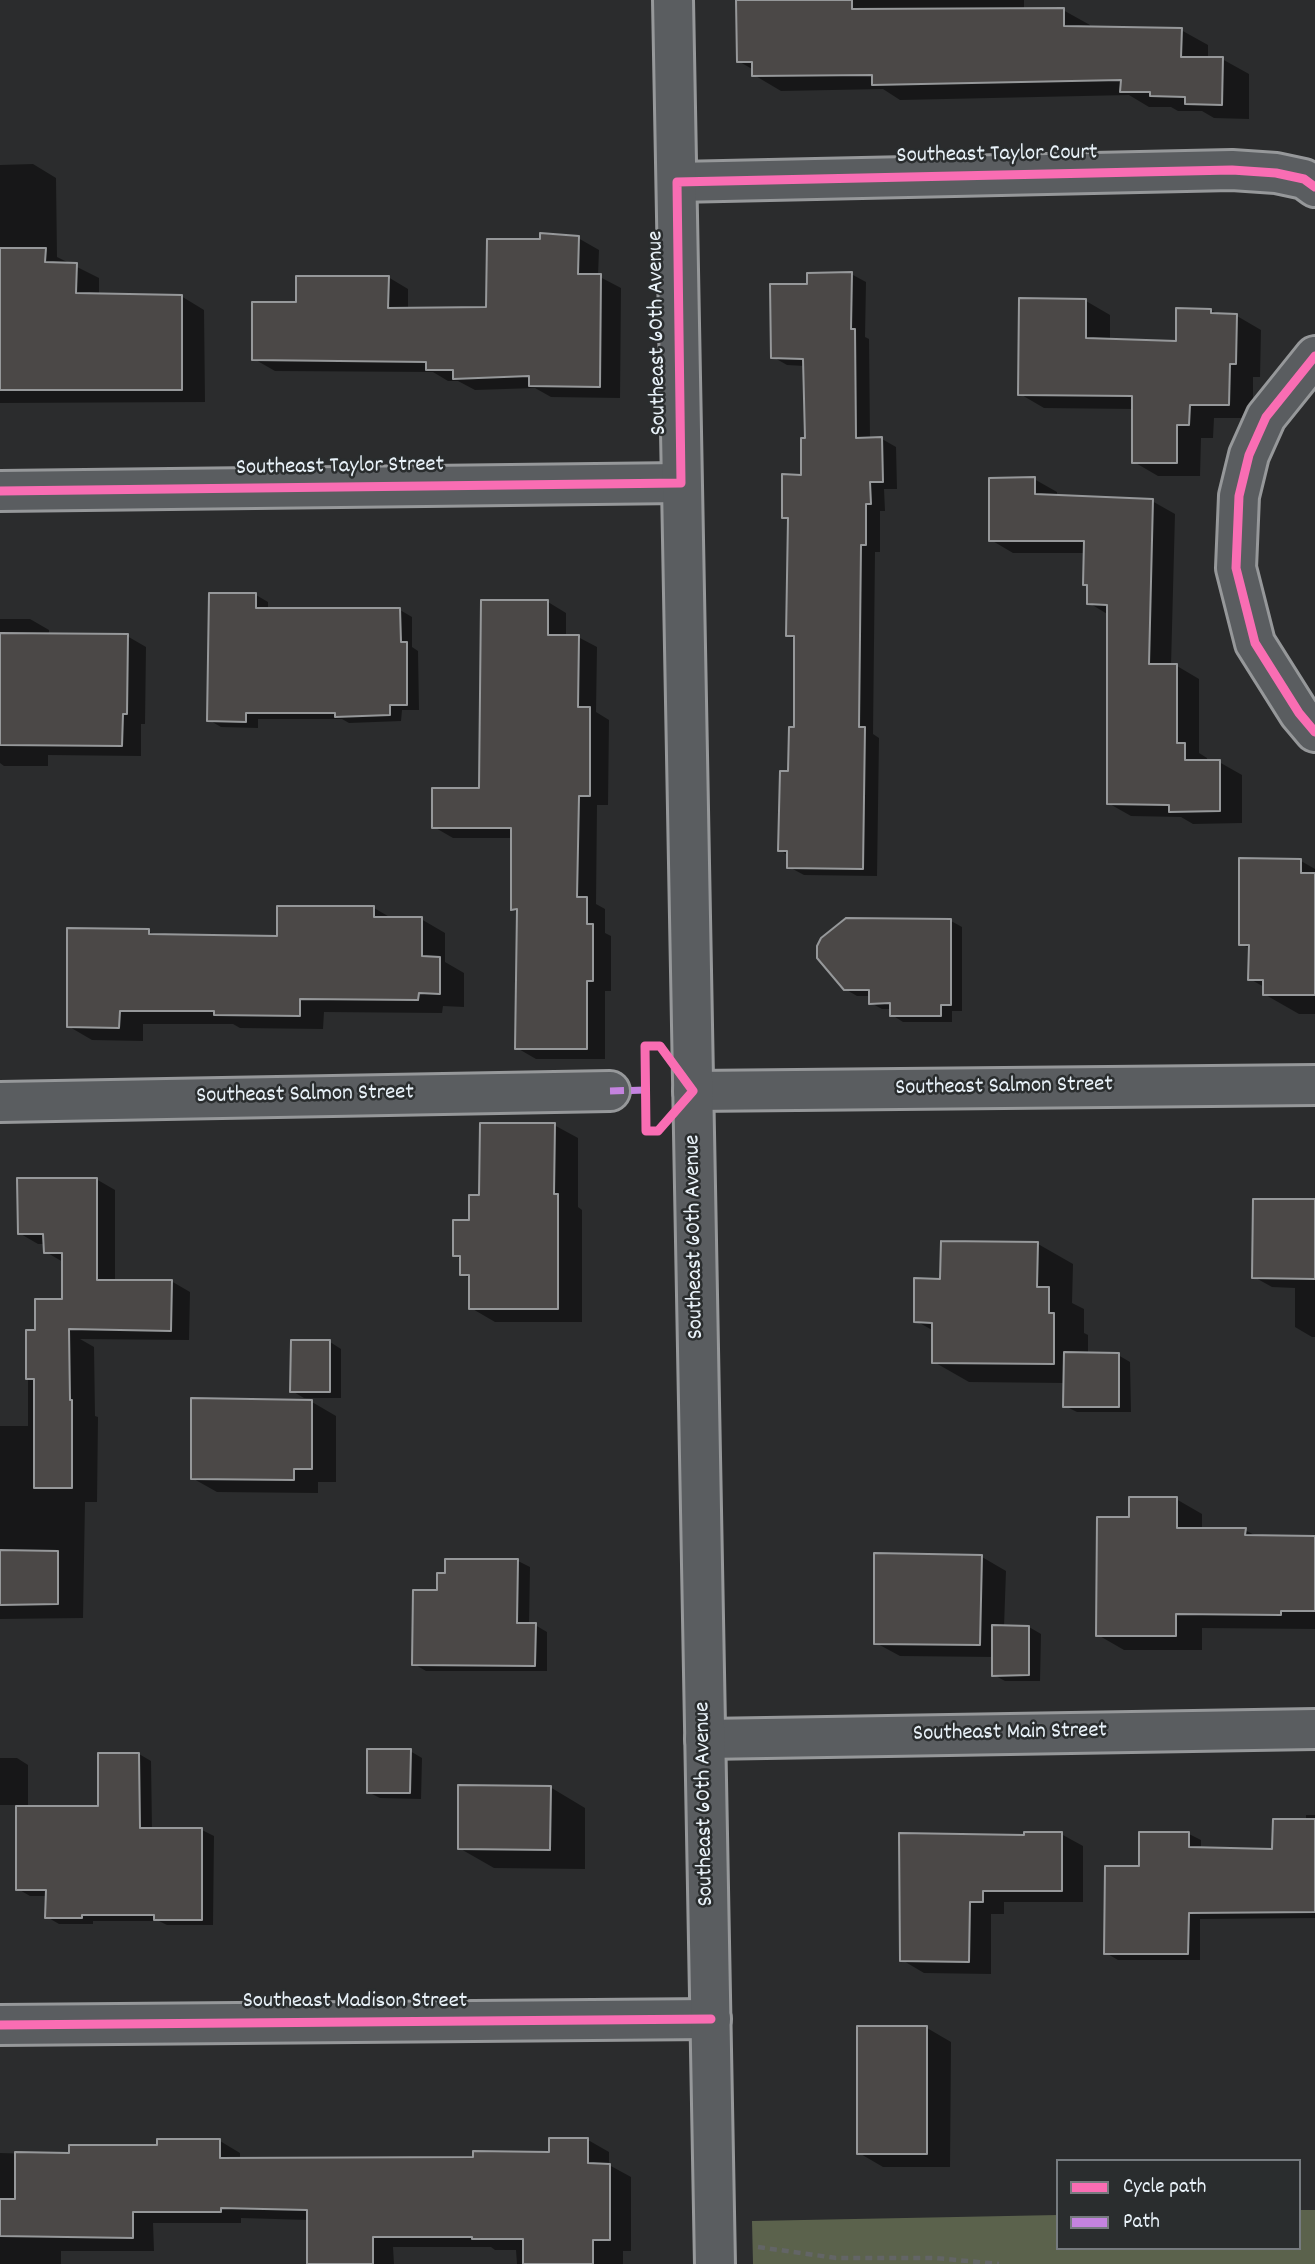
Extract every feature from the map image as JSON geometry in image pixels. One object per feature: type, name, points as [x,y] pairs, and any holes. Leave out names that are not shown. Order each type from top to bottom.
[{"type":"street","name":"Southeast 60th Avenue","points":[[673,0],[715,2256]]},
{"type":"street","name":"Southeast Taylor Court","points":[[677,182],[1232,170],[1276,173],[1304,179],[1315,187]]},
{"type":"street","points":[[1315,356],[1266,417],[1250,454],[1239,496],[1236,568],[1255,643],[1298,713],[1315,733]]},
{"type":"street","name":"Southeast Taylor Street","points":[[0,491],[681,483]]},
{"type":"street","name":"Southeast Salmon Street","points":[[693,1091],[1315,1085]]},
{"type":"street","name":"Southeast Salmon Street","points":[[0,1102],[610,1091]]},
{"type":"street","name":"Southeast Main Street","points":[[705,1739],[1315,1728]]},
{"type":"street","name":"Southeast Madison Street","points":[[0,2025],[711,2019]]},
{"type":"path","points":[[715,2256],[753,2247],[836,2258],[935,2258],[999,2264]]},
{"type":"green space","points":[[1301,2210],[1315,2210],[1315,2264],[753,2264],[752,2221],[1056,2215],[1056,2250],[1301,2250]]},
{"type":"building","points":[[736,0],[852,0],[852,9],[1064,8],[1064,26],[1182,28],[1181,57],[1223,57],[1222,105],[1185,104],[1185,97],[1150,96],[1150,92],[1120,92],[1121,80],[872,85],[872,75],[752,76],[752,62],[737,62]]},
{"type":"building","points":[[540,233],[579,236],[578,274],[601,274],[600,387],[529,386],[529,376],[453,379],[453,370],[426,370],[426,362],[252,360],[252,302],[296,302],[296,276],[389,276],[388,308],[486,307],[487,239],[540,239]]},
{"type":"building","points":[[0,248],[46,248],[45,262],[77,263],[76,293],[182,295],[182,390],[0,390]]},
{"type":"building","points":[[852,272],[851,329],[855,329],[856,438],[882,437],[883,482],[870,482],[871,504],[866,504],[866,545],[861,545],[859,727],[865,727],[863,869],[787,868],[787,851],[778,851],[780,771],[788,771],[789,727],[794,727],[794,636],[786,636],[788,518],[782,518],[782,474],[801,475],[801,438],[805,438],[803,359],[771,358],[770,284],[807,284],[807,273]]},
{"type":"building","points":[[1019,298],[1086,299],[1086,338],[1176,341],[1176,308],[1211,309],[1211,313],[1237,314],[1236,364],[1230,364],[1229,405],[1190,405],[1189,425],[1177,425],[1177,463],[1132,463],[1132,396],[1018,395]]},
{"type":"building","points":[[1035,477],[1035,494],[1153,499],[1149,664],[1177,664],[1177,743],[1185,743],[1185,760],[1220,760],[1220,811],[1169,812],[1169,805],[1107,804],[1107,605],[1087,604],[1087,585],[1083,585],[1084,541],[989,541],[989,478]]},
{"type":"building","points":[[209,593],[256,593],[256,608],[400,608],[401,642],[407,642],[407,705],[390,705],[390,715],[335,717],[335,713],[246,713],[246,722],[207,721]]},
{"type":"building","points":[[481,600],[548,600],[548,635],[579,635],[578,707],[590,707],[590,796],[579,796],[577,897],[587,897],[587,924],[593,924],[593,981],[587,981],[587,1049],[515,1049],[517,909],[511,910],[511,828],[432,828],[432,788],[479,788]]},
{"type":"building","points":[[0,633],[128,634],[127,714],[123,714],[122,746],[0,745]]},
{"type":"building","points":[[1239,858],[1301,859],[1301,873],[1315,873],[1315,995],[1263,995],[1263,980],[1248,980],[1249,945],[1239,945]]},
{"type":"building","points":[[277,906],[374,906],[374,917],[422,917],[422,956],[440,957],[440,994],[419,993],[418,1000],[300,999],[300,1016],[214,1015],[214,1011],[120,1011],[119,1028],[67,1027],[67,928],[149,929],[149,934],[277,936]]},
{"type":"building","points":[[846,918],[951,919],[951,1005],[941,1005],[941,1016],[890,1016],[890,1003],[869,1004],[869,990],[844,990],[817,958],[817,946],[821,938]]},
{"type":"building","points":[[480,1123],[555,1123],[554,1194],[558,1194],[558,1309],[469,1309],[469,1275],[460,1275],[460,1256],[453,1256],[453,1220],[469,1220],[469,1195],[479,1195]]},
{"type":"building","points":[[17,1178],[97,1178],[97,1280],[172,1280],[171,1331],[69,1329],[72,1488],[34,1488],[34,1379],[26,1379],[26,1330],[35,1330],[35,1299],[62,1299],[62,1253],[44,1253],[43,1234],[18,1234]]},
{"type":"building","points":[[1253,1199],[1315,1199],[1315,1279],[1252,1278]]},
{"type":"building","points":[[941,1241],[1038,1242],[1037,1287],[1049,1287],[1049,1313],[1054,1313],[1054,1364],[932,1363],[932,1323],[914,1322],[914,1278],[940,1279]]},
{"type":"building","points":[[291,1340],[330,1340],[330,1392],[290,1392]]},
{"type":"building","points":[[1064,1352],[1119,1353],[1119,1407],[1063,1407]]},
{"type":"building","points":[[191,1398],[312,1400],[312,1469],[294,1469],[294,1480],[191,1479]]},
{"type":"building","points":[[1129,1497],[1177,1497],[1177,1528],[1246,1528],[1245,1535],[1315,1536],[1315,1611],[1281,1611],[1281,1615],[1176,1614],[1176,1636],[1096,1636],[1097,1517],[1129,1517]]},
{"type":"building","points":[[0,1550],[58,1551],[58,1604],[0,1605]]},
{"type":"building","points":[[874,1553],[982,1555],[980,1645],[874,1644]]},
{"type":"building","points":[[445,1559],[518,1559],[517,1623],[536,1623],[535,1666],[412,1665],[413,1590],[437,1590],[437,1573],[445,1573]]},
{"type":"building","points":[[992,1625],[1029,1626],[1029,1675],[992,1676]]},
{"type":"building","points":[[367,1749],[411,1749],[410,1793],[367,1793]]},
{"type":"building","points":[[98,1753],[139,1753],[140,1828],[202,1828],[202,1920],[154,1920],[154,1915],[45,1918],[46,1890],[16,1890],[16,1806],[98,1806]]},
{"type":"building","points":[[458,1785],[551,1786],[550,1850],[458,1849]]},
{"type":"building","points":[[1273,1819],[1315,1819],[1315,1912],[1189,1913],[1188,1954],[1104,1954],[1105,1866],[1139,1866],[1139,1832],[1189,1832],[1189,1847],[1272,1849]]},
{"type":"building","points":[[1024,1832],[1062,1832],[1062,1891],[983,1891],[983,1902],[970,1902],[969,1962],[900,1961],[899,1833],[1024,1835]]},
{"type":"building","points":[[857,2026],[927,2026],[927,2154],[857,2154]]},
{"type":"building","points":[[549,2138],[588,2138],[588,2163],[610,2164],[610,2240],[593,2240],[593,2264],[523,2264],[523,2239],[373,2237],[373,2264],[307,2264],[307,2210],[221,2208],[221,2212],[133,2212],[133,2238],[0,2236],[0,2199],[15,2199],[15,2152],[69,2153],[69,2145],[157,2145],[157,2139],[220,2139],[220,2158],[473,2157],[473,2151],[549,2152]]},
{"type":"marked path","points":[[610,1091],[646,1090]]},
{"type":"cycle path","points":[[0,491],[681,483],[677,182],[1232,170],[1276,173],[1304,179],[1315,187]]},
{"type":"cycle path","points":[[1315,356],[1266,417],[1249,455],[1239,496],[1236,568],[1255,643],[1299,713],[1315,732]]},
{"type":"cycle path","points":[[645,1046],[660,1046],[693,1091],[658,1131],[646,1131],[645,1046]]},
{"type":"cycle path","points":[[0,2025],[711,2019]]}]
